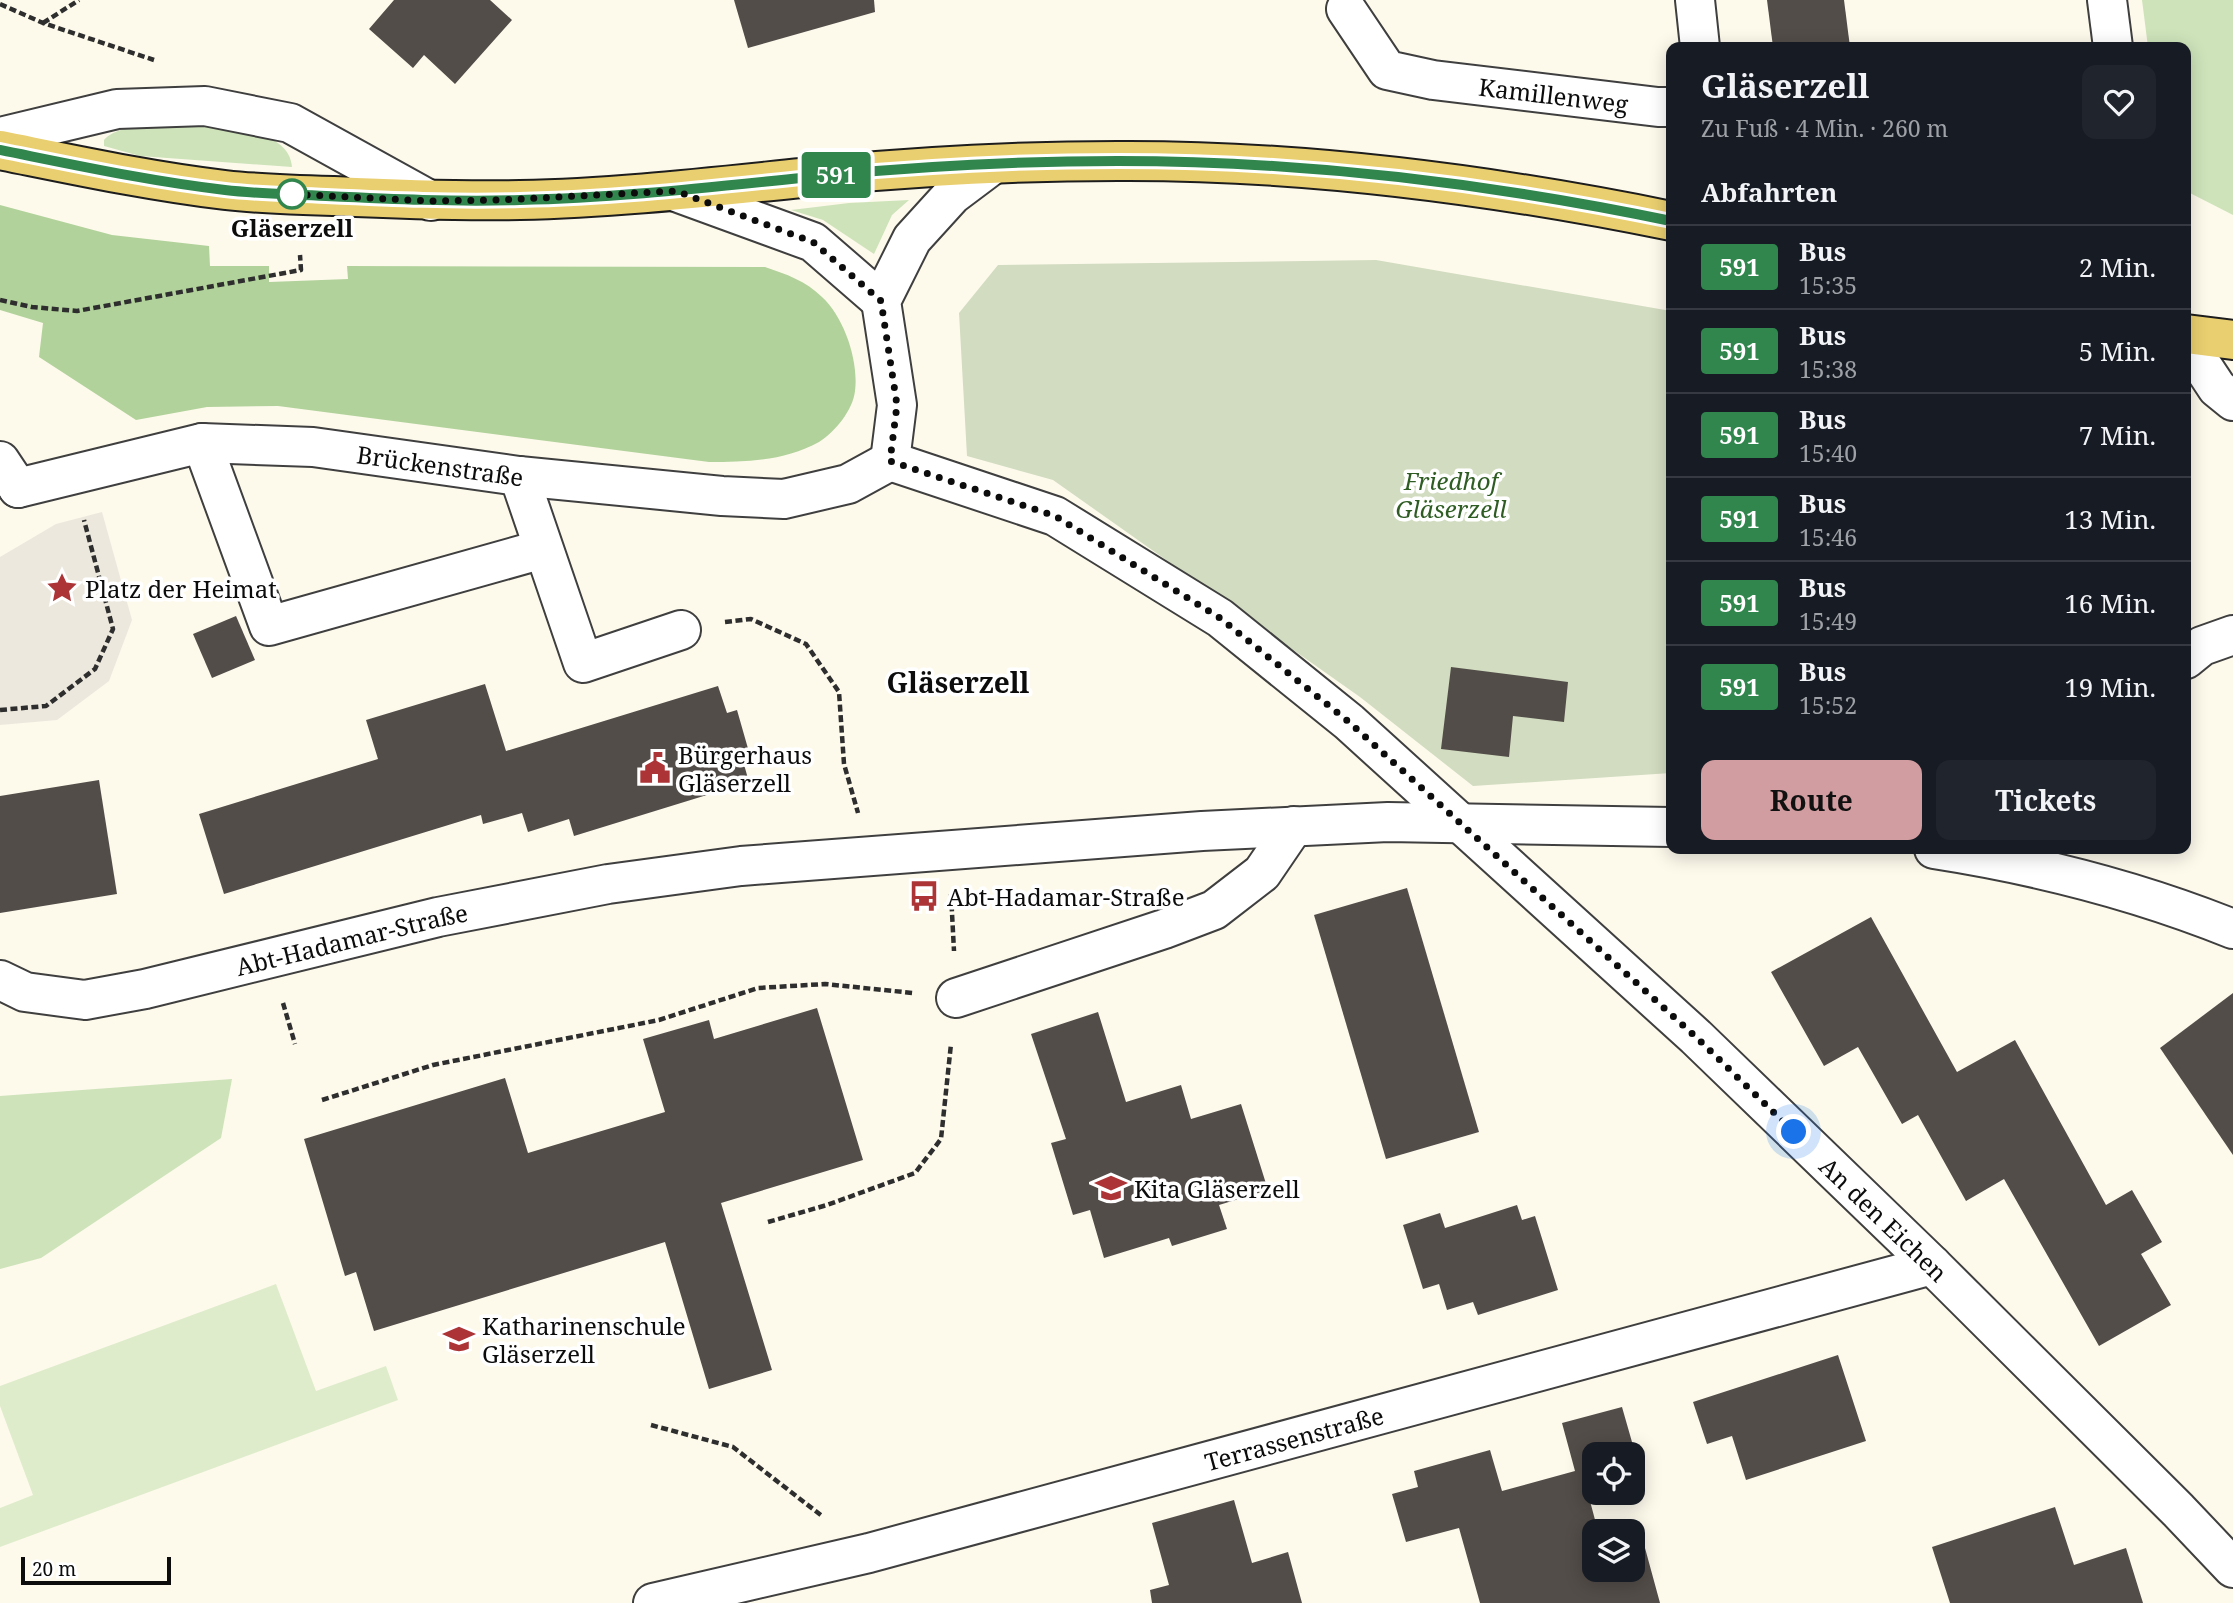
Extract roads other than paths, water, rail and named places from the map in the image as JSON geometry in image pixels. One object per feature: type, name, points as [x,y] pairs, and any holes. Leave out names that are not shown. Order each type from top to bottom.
[{"type":"main road","points":[[0,150],[126,175],[227,190],[431,201],[524,200],[676,191],[835,175],[992,165],[1132,161],[1242,164],[1349,171],[1457,183],[1574,201],[1666,220]]},
{"type":"main road","points":[[2191,335],[2233,340]]},
{"type":"street","points":[[1695,0],[1699,42]]},
{"type":"street","points":[[2108,0],[2112,42]]},
{"type":"street","name":"Kamillenweg","points":[[1346,9],[1387,70],[1433,80],[1666,107]]},
{"type":"street","points":[[0,136],[117,109],[205,106],[290,123],[431,201]]},
{"type":"street","points":[[890,461],[897,405],[881,301],[912,239],[952,195],[992,165]]},
{"type":"street","points":[[676,191],[813,242],[881,301]]},
{"type":"street","points":[[2191,349],[2217,388],[2233,401]]},
{"type":"street","points":[[202,443],[270,626],[543,549]]},
{"type":"street","name":"Brückenstraße","points":[[6,486],[71,475],[202,443],[313,447],[519,476],[722,496],[784,499],[848,484],[890,461]]},
{"type":"street","name":"An den Eichen","points":[[890,461],[1055,516],[1220,618],[1349,722],[1696,1037],[1932,1265],[2233,1568]]},
{"type":"street","points":[[519,476],[583,663],[681,630]]},
{"type":"street","points":[[2191,655],[2202,646],[2233,635]]},
{"type":"street","name":"Abt-Hadamar-Straße","points":[[0,980],[24,992],[85,1000],[145,989],[438,917],[608,884],[741,866],[1202,831],[1388,822],[1666,827]]},
{"type":"street","points":[[956,998],[1164,929],[1213,909],[1262,873],[1294,827]]},
{"type":"street","points":[[1965,854],[2002,860],[2093,864],[2183,909],[2233,929]]},
{"type":"street","name":"Terrassenstraße","points":[[653,1603],[869,1553],[1932,1265]]},
{"type":"place","name":"Gläserzell","points":[[292,194]]},
{"type":"place","name":"Platz der Heimat","points":[[62,588]]},
{"type":"place","name":"Bürgerhaus Gläserzell","points":[[655,768]]},
{"type":"place","name":"Abt-Hadamar-Straße","points":[[924,896]]},
{"type":"place","name":"Kita Gläserzell","points":[[1111,1188]]},
{"type":"place","name":"Katharinenschule Gläserzell","points":[[459,1339]]},
{"type":"district","name":"Gläserzell","points":[[958,682]]},
{"type":"park label","name":"Friedhof Gläserzell","points":[[1451,494]]}]
